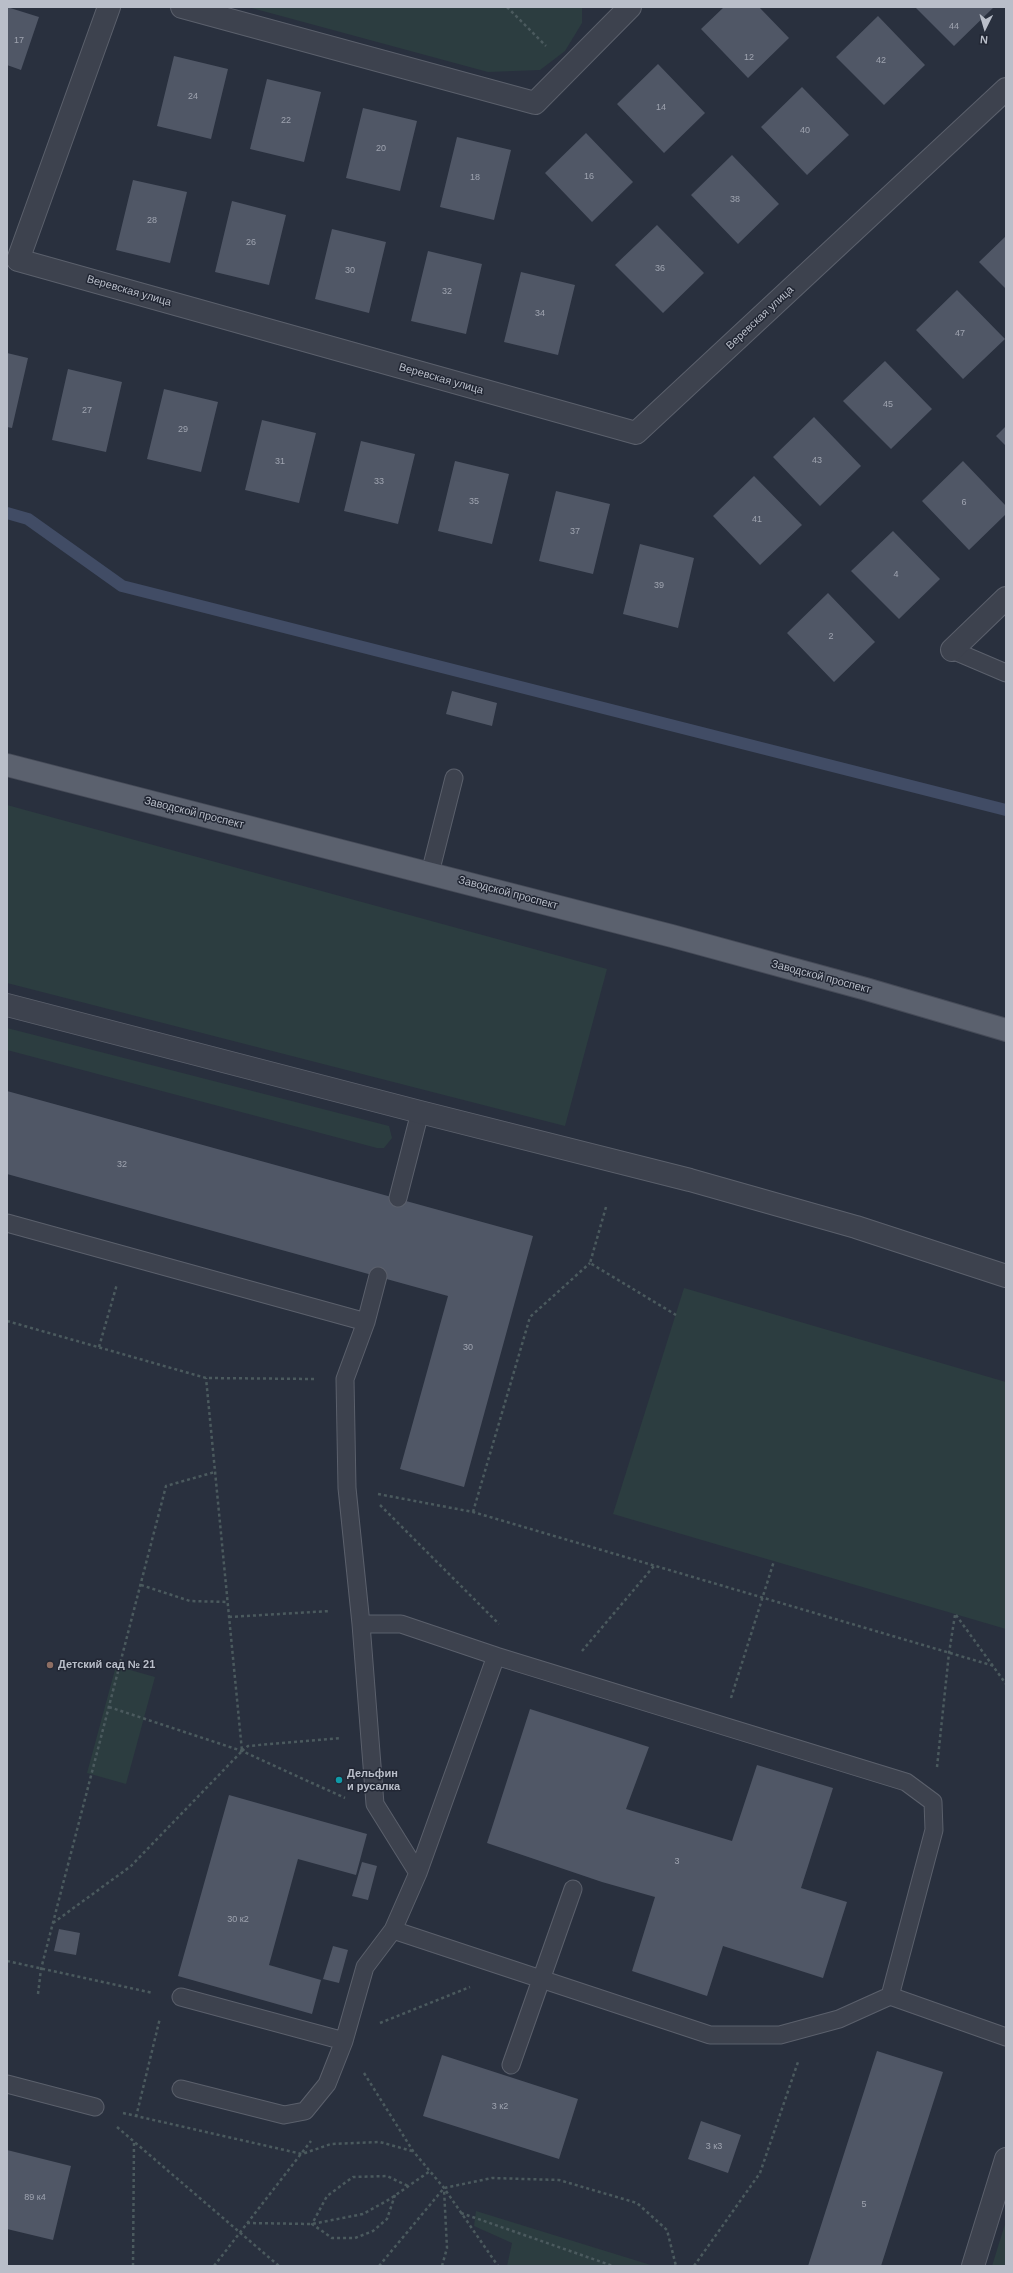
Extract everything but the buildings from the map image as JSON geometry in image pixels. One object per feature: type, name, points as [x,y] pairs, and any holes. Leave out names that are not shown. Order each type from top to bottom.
[{"type":"main road","name":"Заводской проспект","points":[[7,765],[724,950],[1006,1030]]},
{"type":"street","name":"Веревская улица","points":[[109,7],[18,260],[636,433],[1006,89]]},
{"type":"street","points":[[182,7],[535,103],[630,7]]},
{"type":"street","points":[[952,650],[1006,598]]},
{"type":"street","points":[[7,1005],[690,1180],[849,1225],[1006,1276]]},
{"type":"street","points":[[973,2266],[1006,2159]]},
{"type":"lane","points":[[952,650],[1006,673]]},
{"type":"lane","points":[[430,873],[454,778]]},
{"type":"lane","points":[[398,1198],[420,1112]]},
{"type":"lane","points":[[7,1223],[366,1322]]},
{"type":"lane","points":[[378,1276],[366,1322],[345,1379],[347,1488],[360,1616],[375,1804],[418,1873]]},
{"type":"lane","points":[[360,1616],[401,1624],[496,1656],[722,1724],[906,1782],[933,1802],[934,1830],[890,1996]]},
{"type":"lane","points":[[181,2089],[284,2115],[305,2112],[327,2084],[344,2041],[365,1967],[393,1930],[418,1873],[496,1656]]},
{"type":"lane","points":[[511,2065],[573,1889]]},
{"type":"lane","points":[[393,1930],[710,2035],[780,2035],[839,2019],[890,1996],[1006,2037]]},
{"type":"lane","points":[[173,1996],[344,2041]]},
{"type":"lane","points":[[7,2084],[95,2107]]},
{"type":"path","points":[[507,7],[569,68]]},
{"type":"path","points":[[473,1512],[530,1317],[590,1263],[606,1208]]},
{"type":"path","points":[[99,1347],[125,1255]]},
{"type":"path","points":[[590,1263],[676,1316]]},
{"type":"path","points":[[7,1321],[206,1378],[345,1379]]},
{"type":"path","points":[[206,1378],[242,1751]]},
{"type":"path","points":[[38,1994],[41,1969],[166,1486],[216,1472]]},
{"type":"path","points":[[347,1488],[473,1512],[994,1666]]},
{"type":"path","points":[[366,1492],[502,1626]]},
{"type":"path","points":[[722,1724],[774,1561]]},
{"type":"path","points":[[561,1675],[654,1566]]},
{"type":"path","points":[[141,1585],[190,1601],[228,1602]]},
{"type":"path","points":[[933,1802],[949,1653],[955,1615],[1006,1684]]},
{"type":"path","points":[[229,1616],[360,1616]]},
{"type":"path","points":[[109,1707],[242,1751],[355,1803],[375,1804]]},
{"type":"path","points":[[54,1923],[131,1866],[248,1746],[369,1735]]},
{"type":"path","points":[[7,1961],[173,1996],[136,2116]]},
{"type":"path","points":[[498,2266],[444,2188],[413,2151],[344,2041],[376,2025],[513,1970]]},
{"type":"path","points":[[694,2266],[760,2173],[809,2027]]},
{"type":"path","points":[[95,2107],[302,2154],[332,2144],[380,2142],[413,2151]]},
{"type":"path","points":[[95,2107],[279,2266]]},
{"type":"path","points":[[133,2266],[134,2142]]},
{"type":"path","points":[[246,2223],[312,2224],[363,2214],[395,2195],[430,2171]]},
{"type":"path","points":[[312,2224],[327,2196],[353,2176],[387,2176],[408,2186]]},
{"type":"path","points":[[379,2266],[444,2188],[492,2178],[559,2180],[637,2203],[667,2230],[676,2266]]},
{"type":"path","points":[[442,2266],[447,2248],[444,2188]]},
{"type":"path","points":[[312,2224],[332,2238],[355,2238],[373,2231],[387,2219],[395,2195]]},
{"type":"path","points":[[461,2212],[613,2266]]},
{"type":"shaded area","points":[[248,7],[582,7],[582,23],[565,51],[540,70],[488,72]]},
{"type":"shaded area","points":[[7,805],[607,969],[565,1126],[7,983]]},
{"type":"shaded area","points":[[7,1028],[389,1126],[392,1138],[384,1148],[377,1148],[7,1050]]},
{"type":"shaded area","points":[[684,1288],[1006,1382],[1006,1629],[613,1514]]},
{"type":"shaded area","points":[[116,1666],[155,1677],[126,1784],[87,1773]]},
{"type":"shaded area","points":[[476,2211],[654,2266],[507,2266],[512,2243],[474,2226]]},
{"type":"shaded area","points":[[1006,2221],[1006,2266],[992,2266]]},
{"type":"waterway","points":[[7,513],[28,519],[122,586],[1006,810]]},
{"type":"place","name":"Детский сад № 21","points":[[50,1665]]},
{"type":"place","name":"Дельфин и русалка","points":[[339,1780]]}]
